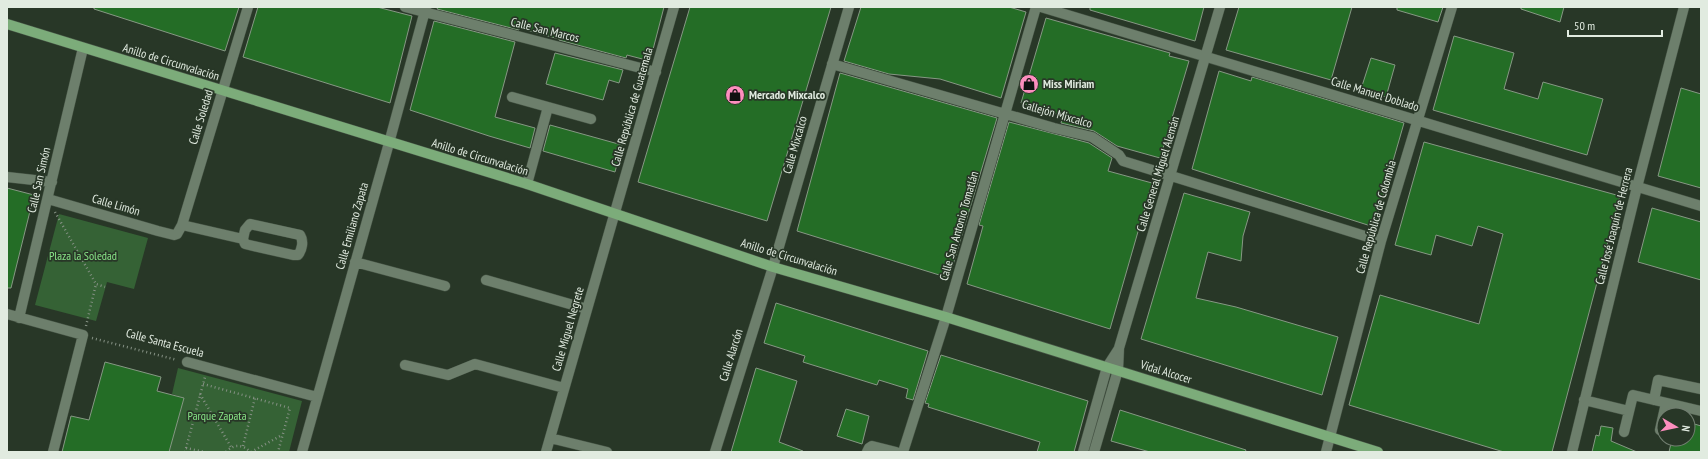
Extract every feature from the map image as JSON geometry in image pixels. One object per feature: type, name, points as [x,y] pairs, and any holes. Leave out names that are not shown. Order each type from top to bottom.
[{"type":"main road","name":"Anillo de Circunvalación","points":[[7,24],[527,184],[772,267],[946,317]]},
{"type":"main road","name":"Vidal Alcocer","points":[[946,317],[1378,452]]},
{"type":"street","name":"Calle Soledad","points":[[179,229],[248,7]]},
{"type":"street","name":"Calle San Marcos","points":[[405,7],[426,9],[656,72]]},
{"type":"street","name":"Calle República de Guatemala","points":[[615,213],[674,7]]},
{"type":"street","name":"Calle Mixcalco","points":[[772,267],[849,7]]},
{"type":"street","name":"Calle San Antonio Tomatlán","points":[[903,452],[946,317],[1036,7]]},
{"type":"street","name":"Calle Manuel Doblado","points":[[1041,7],[1701,206]]},
{"type":"street","name":"Calle General Miguel Alemán","points":[[1094,452],[1118,370],[1120,348],[1172,176],[1220,7]]},
{"type":"street","name":"Calle República de Colombia","points":[[1326,452],[1381,241],[1452,7]]},
{"type":"street","name":"Calle José Joaquín de Herrera","points":[[1572,452],[1637,187],[1684,7]]},
{"type":"street","name":"Calle Emiliano Zapata","points":[[302,452],[390,143],[426,9]]},
{"type":"street","name":"Calle San Simón","points":[[20,318],[84,48]]},
{"type":"street","name":"Callejón Mixcalco","points":[[832,64],[1054,128],[1092,137],[1119,155],[1123,161],[1381,241]]},
{"type":"street","points":[[512,97],[591,119]]},
{"type":"street","points":[[527,184],[548,107]]},
{"type":"street","points":[[7,177],[52,182]]},
{"type":"street","name":"Calle Limón","points":[[48,199],[174,235],[179,229],[243,239]]},
{"type":"street","name":"Calle Miguel Negrete","points":[[546,452],[615,213]]},
{"type":"street","name":"Calle Limón","points":[[253,224],[296,233],[300,235],[302,242],[300,253],[296,256],[249,246],[245,244],[243,239],[246,227],[253,224]]},
{"type":"street","points":[[355,262],[445,286]]},
{"type":"street","name":"Calle Alarcón","points":[[715,452],[772,267]]},
{"type":"street","points":[[486,280],[587,309]]},
{"type":"street","points":[[7,314],[84,335],[53,452]]},
{"type":"street","name":"Calle General Miguel Alemán","points":[[1083,452],[1107,367],[1120,348]]},
{"type":"street","name":"Calle Santa Escuela","points":[[187,362],[317,397]]},
{"type":"street","points":[[405,365],[448,375],[475,364],[564,388]]},
{"type":"street","points":[[1654,400],[1658,380],[1701,389]]},
{"type":"street","points":[[1624,432],[1633,395],[1701,411]]},
{"type":"street","points":[[1584,400],[1629,411]]},
{"type":"street","points":[[1665,407],[1666,403]]},
{"type":"street","points":[[550,438],[607,452]]},
{"type":"street","points":[[866,452],[872,446],[896,452]]},
{"type":"path","points":[[48,199],[96,284],[84,335]]},
{"type":"path","points":[[96,284],[106,287]]},
{"type":"path","name":"Calle Santa Escuela","points":[[84,335],[187,362]]},
{"type":"path","points":[[185,452],[203,384],[290,408],[278,452]]},
{"type":"path","points":[[200,394],[231,447]]},
{"type":"path","points":[[243,446],[255,398]]},
{"type":"path","points":[[226,452],[231,447],[243,446],[251,452],[283,435]]},
{"type":"path","points":[[186,448],[205,452]]},
{"type":"green space","name":"Plaza la Soledad","points":[[59,214],[148,238],[134,289],[107,282],[96,321],[35,305]]},
{"type":"green space","name":"Parque Zapata","points":[[178,368],[302,401],[289,452],[169,452],[184,398],[172,394]]},
{"type":"building","points":[[94,7],[239,7],[225,51],[94,9]]},
{"type":"building","points":[[258,7],[377,7],[412,16],[390,103],[243,57]]},
{"type":"building","points":[[438,7],[664,7],[650,61],[627,55],[626,58],[519,28],[519,30],[437,9]]},
{"type":"building","name":"Mercado Mixcalco","points":[[690,7],[831,7],[767,221],[638,182]]},
{"type":"building","points":[[861,7],[1009,7],[1026,12],[1001,98],[940,79],[889,74],[844,61]]},
{"type":"building","points":[[1090,7],[1204,7],[1195,41],[1090,10]]},
{"type":"building","points":[[1239,7],[1352,7],[1331,80],[1226,50]]},
{"type":"building","points":[[1397,7],[1443,7],[1438,22],[1397,10]]},
{"type":"building","points":[[1521,7],[1564,7],[1560,22],[1521,9]]},
{"type":"building","points":[[1046,18],[1170,53],[1169,56],[1189,61],[1160,158],[1117,146],[1094,131],[1061,123],[1063,116],[1021,103]]},
{"type":"building","points":[[434,21],[515,42],[495,117],[535,128],[530,148],[410,110]]},
{"type":"building","points":[[1454,36],[1514,53],[1504,89],[1538,99],[1543,82],[1603,99],[1587,155],[1433,110]]},
{"type":"building","points":[[555,53],[623,70],[619,83],[609,80],[603,100],[546,84]]},
{"type":"building","points":[[1371,58],[1395,65],[1386,97],[1361,89]]},
{"type":"building","points":[[1219,71],[1251,81],[1252,77],[1404,123],[1374,227],[1192,169]]},
{"type":"building","points":[[840,73],[997,118],[949,278],[797,231]]},
{"type":"building","points":[[1681,88],[1701,94],[1701,188],[1658,176]]},
{"type":"building","points":[[1009,122],[1089,143],[1112,158],[1108,171],[1152,183],[1110,329],[967,284],[983,226],[979,225]]},
{"type":"building","points":[[550,125],[622,145],[615,172],[543,151]]},
{"type":"building","points":[[1424,142],[1620,196],[1552,452],[1504,452],[1349,405],[1380,295],[1479,324],[1503,234],[1478,226],[1472,246],[1436,235],[1431,255],[1395,245]]},
{"type":"building","points":[[7,188],[34,195],[11,288],[7,288]]},
{"type":"building","points":[[1184,193],[1250,212],[1243,236],[1241,261],[1208,252],[1196,298],[1236,307],[1338,337],[1322,395],[1141,339]]},
{"type":"building","points":[[1652,208],[1701,222],[1701,280],[1638,262]]},
{"type":"building","points":[[776,303],[928,351],[913,400],[906,398],[908,389],[879,380],[877,385],[803,362],[805,356],[764,343]]},
{"type":"building","points":[[941,355],[1088,401],[1074,452],[1037,452],[1040,442],[928,407],[929,404],[925,403]]},
{"type":"building","points":[[105,362],[161,377],[157,391],[184,398],[169,452],[62,452],[71,416],[89,420]]},
{"type":"building","points":[[756,368],[797,381],[779,442],[803,452],[731,452]]},
{"type":"building","points":[[846,409],[869,416],[862,444],[837,436]]},
{"type":"building","points":[[1120,410],[1246,450],[1245,452],[1150,452],[1111,441]]},
{"type":"building","points":[[1696,424],[1701,426],[1701,452],[1669,452],[1670,447],[1696,447]]},
{"type":"building","points":[[1601,426],[1613,428],[1611,441],[1637,452],[1592,452],[1596,435],[1599,436]]},
{"type":"place","name":"Miss Miriam","points":[[1029,84]]},
{"type":"place","name":"Mercado Mixcalco","points":[[735,95]]}]
